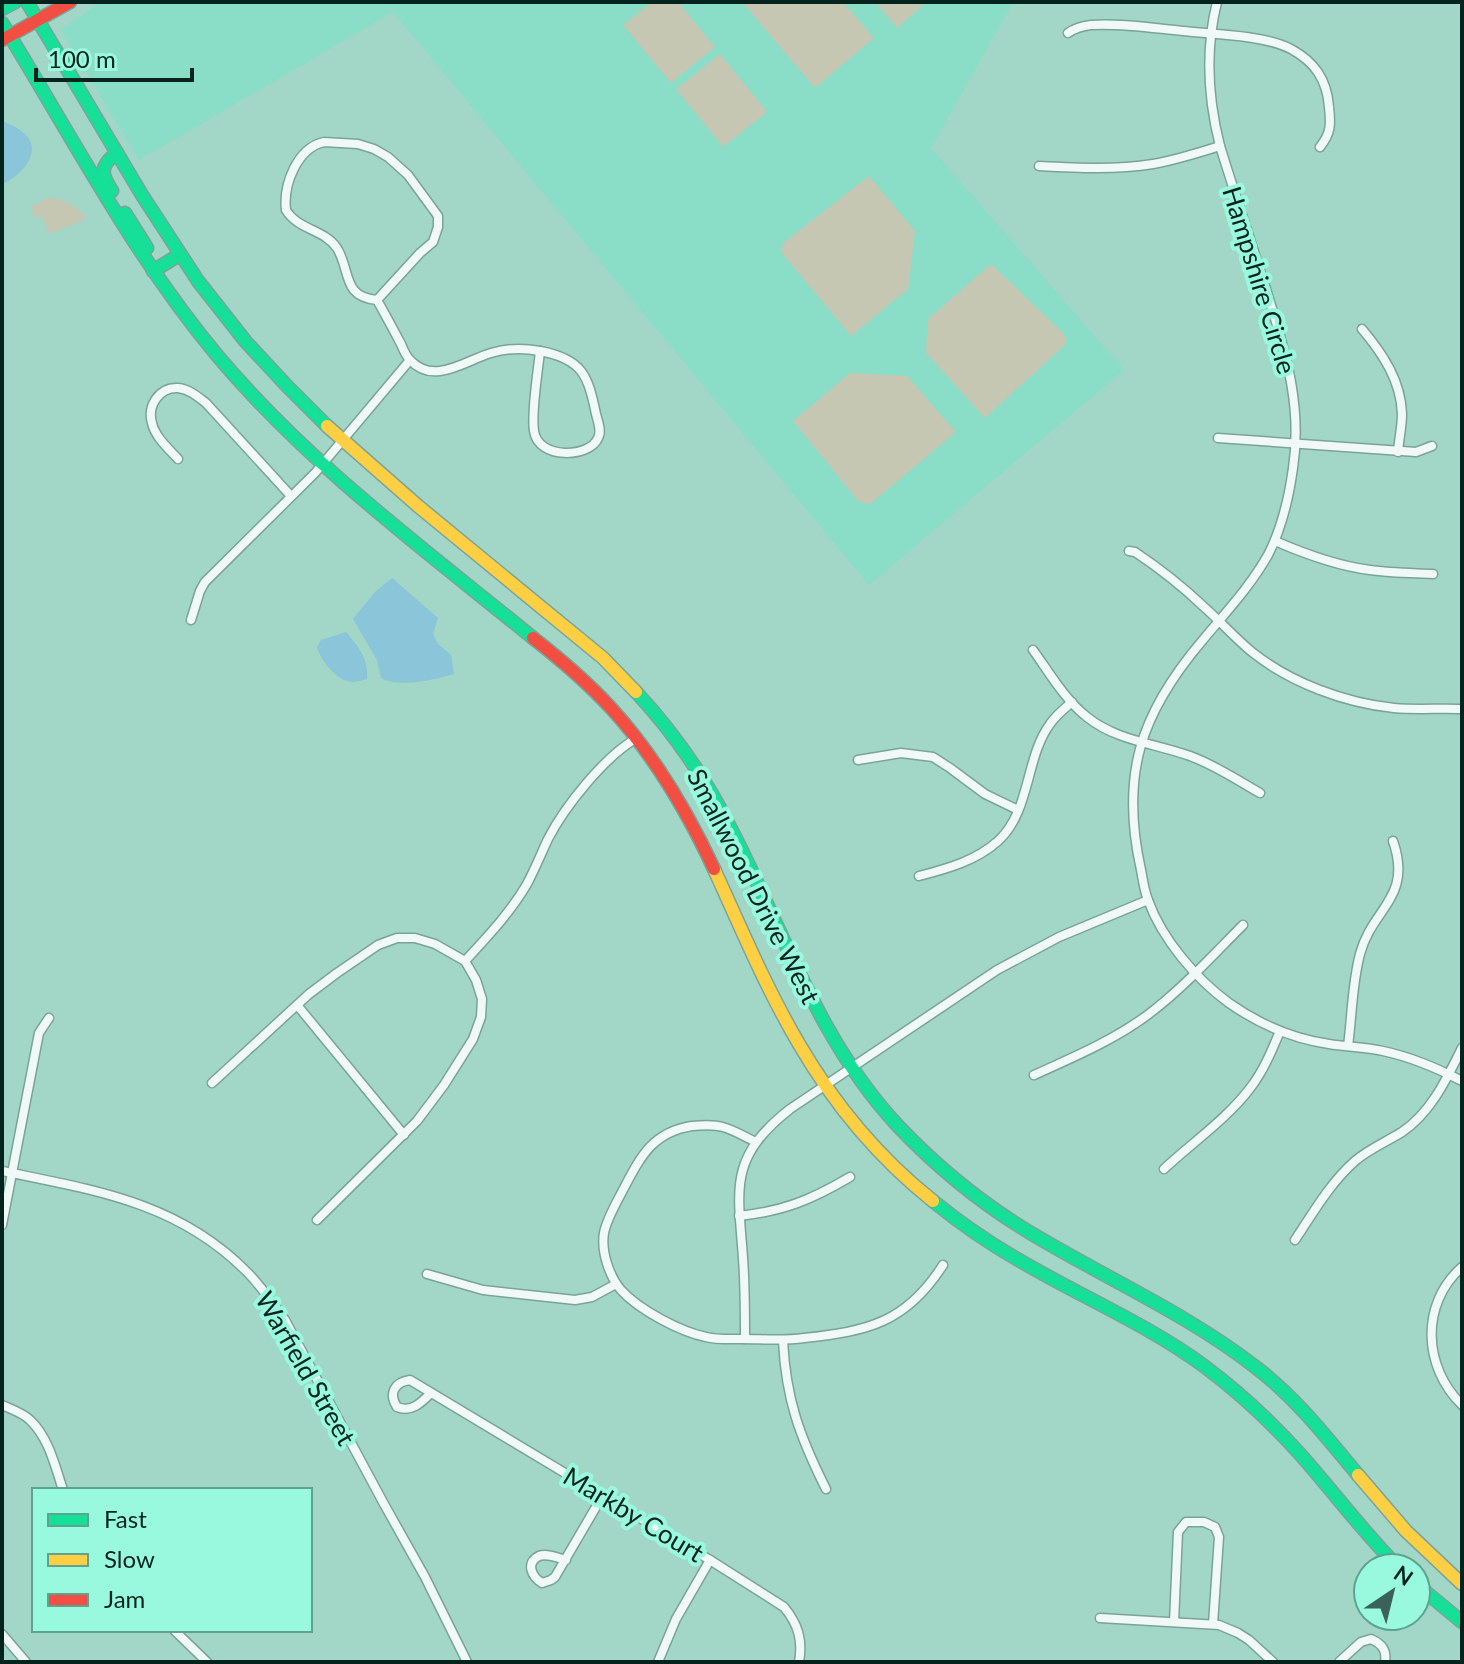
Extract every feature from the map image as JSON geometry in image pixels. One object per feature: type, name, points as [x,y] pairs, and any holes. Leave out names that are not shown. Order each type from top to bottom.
[{"type":"street","points":[[2,9],[15,2]]},
{"type":"street","name":"Smallwood Drive West","points":[[27,2],[179,255],[246,342],[343,441],[603,658],[636,689],[660,719],[687,755],[723,815],[827,1033],[884,1111],[937,1165],[997,1212],[1193,1325],[1282,1387],[1316,1422],[1394,1518],[1462,1584]]},
{"type":"street","points":[[6,38],[70,2]]},
{"type":"street","name":"Hampshire Circle","points":[[1217,2],[1210,34],[1211,101],[1220,146],[1290,369],[1295,412],[1294,465],[1275,541],[1251,582],[1167,686],[1153,713],[1141,743],[1133,786],[1136,848],[1148,900],[1170,941],[1195,973],[1229,1002],[1280,1031],[1316,1042],[1398,1055],[1430,1065],[1462,1081]]},
{"type":"street","name":"Smallwood Drive West","points":[[2,23],[6,38],[153,271],[240,382],[323,465],[397,529],[573,670],[637,738],[666,777],[699,835],[787,1022],[825,1085],[870,1142],[919,1190],[963,1225],[1020,1261],[1162,1340],[1226,1383],[1291,1444],[1385,1552]]},
{"type":"street","points":[[1068,33],[1082,26],[1106,24],[1210,34],[1278,44],[1291,49],[1314,66],[1324,80],[1330,131],[1320,147]]},
{"type":"street","points":[[317,144],[358,144],[388,157],[408,175],[438,216],[433,242],[377,300],[366,299],[355,292],[337,248],[324,236],[292,219],[286,210],[287,188],[296,164],[317,144]]},
{"type":"street","points":[[1039,166],[1139,166],[1220,146]]},
{"type":"street","points":[[117,153],[108,158],[102,171],[103,177],[148,249],[153,271],[179,255]]},
{"type":"street","points":[[377,300],[410,360],[427,370],[440,372],[499,351],[529,349],[552,353],[569,361],[587,378],[600,430],[597,441],[589,447],[577,451],[551,452],[535,436],[540,351]]},
{"type":"street","points":[[1362,329],[1384,358],[1398,389],[1402,414],[1398,452]]},
{"type":"street","points":[[191,620],[205,582],[323,465],[410,360]]},
{"type":"street","points":[[178,459],[156,433],[150,412],[160,394],[175,388],[192,393],[206,403],[291,496]]},
{"type":"street","points":[[1218,438],[1398,452],[1416,452],[1432,446]]},
{"type":"street","points":[[1275,541],[1355,568],[1433,574]]},
{"type":"street","points":[[1129,551],[1168,576],[1254,653],[1309,684],[1343,698],[1376,705],[1404,709],[1462,709]]},
{"type":"street","points":[[1033,650],[1072,702],[1104,729],[1121,737],[1194,757],[1260,793]]},
{"type":"street","points":[[919,876],[967,861],[986,851],[1008,830],[1047,727],[1072,702]]},
{"type":"street","points":[[465,961],[493,932],[519,897],[549,838],[573,801],[614,754],[637,738]]},
{"type":"street","points":[[858,760],[901,753],[933,757],[985,794],[1018,810]]},
{"type":"street","points":[[1348,1046],[1361,950],[1386,909],[1398,878],[1399,862],[1393,841]]},
{"type":"street","points":[[745,1339],[738,1191],[743,1167],[763,1132],[825,1085],[997,970],[1059,937],[1148,900]]},
{"type":"street","points":[[1034,1075],[1153,1011],[1243,925]]},
{"type":"street","points":[[212,1083],[297,1005],[378,945],[397,938],[415,938],[435,944],[465,961],[482,999],[481,1017],[473,1039],[444,1085],[404,1135],[317,1220]]},
{"type":"street","points":[[297,1005],[404,1135]]},
{"type":"street","points":[[2,1225],[39,1033],[49,1018]]},
{"type":"street","points":[[1164,1169],[1251,1087],[1280,1031]]},
{"type":"street","points":[[1295,1240],[1342,1174],[1363,1154],[1403,1131],[1436,1097],[1462,1048]]},
{"type":"street","points":[[756,1142],[720,1126],[702,1125],[671,1131],[642,1155],[604,1235],[605,1254],[616,1284],[642,1307],[689,1332],[717,1339],[783,1341],[857,1331],[886,1321],[916,1299],[943,1265]]},
{"type":"street","name":"Warfield Street","points":[[2,1171],[131,1200],[159,1210],[204,1235],[246,1271],[285,1320],[425,1577],[467,1662]]},
{"type":"street","points":[[739,1216],[795,1205],[818,1196],[850,1177]]},
{"type":"street","points":[[1462,1267],[1441,1293],[1431,1335],[1439,1373],[1462,1405]]},
{"type":"street","points":[[427,1274],[483,1290],[575,1300],[592,1297],[616,1284]]},
{"type":"street","points":[[783,1341],[786,1385],[795,1419],[826,1489]]},
{"type":"street","name":"Markby Court","points":[[431,1393],[411,1409],[397,1407],[393,1402],[395,1385],[410,1380],[784,1607],[798,1631],[801,1648],[799,1662]]},
{"type":"street","points":[[2,1405],[29,1418],[43,1436],[62,1488]]},
{"type":"street","points":[[566,1560],[603,1495]]},
{"type":"street","points":[[1174,1622],[1178,1532],[1186,1522],[1204,1522],[1215,1527],[1219,1537],[1213,1624]]},
{"type":"street","points":[[658,1662],[676,1619],[710,1560]]},
{"type":"street","points":[[1432,1597],[1462,1622]]},
{"type":"street","points":[[1100,1618],[1228,1627],[1249,1640],[1273,1662]]},
{"type":"street","points":[[176,1632],[207,1662]]},
{"type":"street","points":[[2,1634],[26,1662]]},
{"type":"street","points":[[1339,1662],[1361,1642],[1371,1639],[1383,1646],[1385,1662]]},
{"type":"shaded area","points":[[100,2],[1013,2],[931,148],[1124,370],[869,585],[393,12],[139,160],[61,30]]},
{"type":"shaded area","points":[[652,2],[678,2],[715,47],[671,83],[623,25]]},
{"type":"shaded area","points":[[742,2],[843,2],[874,38],[815,88]]},
{"type":"shaded area","points":[[875,2],[927,2],[897,28]]},
{"type":"shaded area","points":[[720,54],[767,112],[723,147],[676,89]]},
{"type":"shaded area","points":[[869,176],[915,231],[908,289],[851,336],[781,252],[783,243]]},
{"type":"shaded area","points":[[49,197],[70,204],[86,219],[49,234],[42,216],[35,218],[31,207]]},
{"type":"shaded area","points":[[991,264],[1066,336],[1066,344],[985,418],[926,353],[928,319]]},
{"type":"shaded area","points":[[850,373],[907,376],[956,432],[870,504],[859,502],[793,421]]},
{"type":"water","points":[[2,121],[27,136],[32,152],[26,166],[2,184]]},
{"type":"water","points":[[392,578],[438,618],[433,634],[438,644],[451,655],[454,674],[407,683],[381,678],[377,660],[353,619],[375,592]]},
{"type":"water","points":[[346,632],[364,659],[367,679],[352,682],[342,679],[328,667],[319,652],[317,647],[321,640]]},
{"type":"traffic: fast","points":[[2,9],[15,2]]},
{"type":"traffic: fast","points":[[27,2],[142,195],[198,281],[246,342],[327,426]]},
{"type":"traffic: fast","points":[[2,23],[103,193],[157,275],[216,354],[289,432],[368,504],[533,638]]},
{"type":"traffic: fast","points":[[112,191],[104,170],[107,162],[117,153]]},
{"type":"traffic: fast","points":[[125,213],[147,248]]},
{"type":"traffic: fast","points":[[153,271],[179,255]]},
{"type":"traffic: fast","points":[[636,692],[677,741],[712,794],[840,1050],[898,1126],[960,1184],[1011,1221],[1175,1314],[1258,1369],[1299,1406],[1358,1475]]},
{"type":"traffic: fast","points":[[933,1201],[1000,1249],[1161,1338],[1217,1376],[1288,1441],[1384,1552]]},
{"type":"traffic: fast","points":[[1432,1597],[1462,1622]]},
{"type":"traffic: slow","points":[[327,426],[418,506],[603,658],[636,692]]},
{"type":"traffic: slow","points":[[714,869],[754,958],[813,1066],[843,1109],[876,1148],[933,1201]]},
{"type":"traffic: slow","points":[[1358,1475],[1406,1531],[1462,1584]]},
{"type":"traffic: jam","points":[[2,40],[70,2]]},
{"type":"traffic: jam","points":[[533,638],[592,689],[641,745],[681,805],[714,869]]}]
